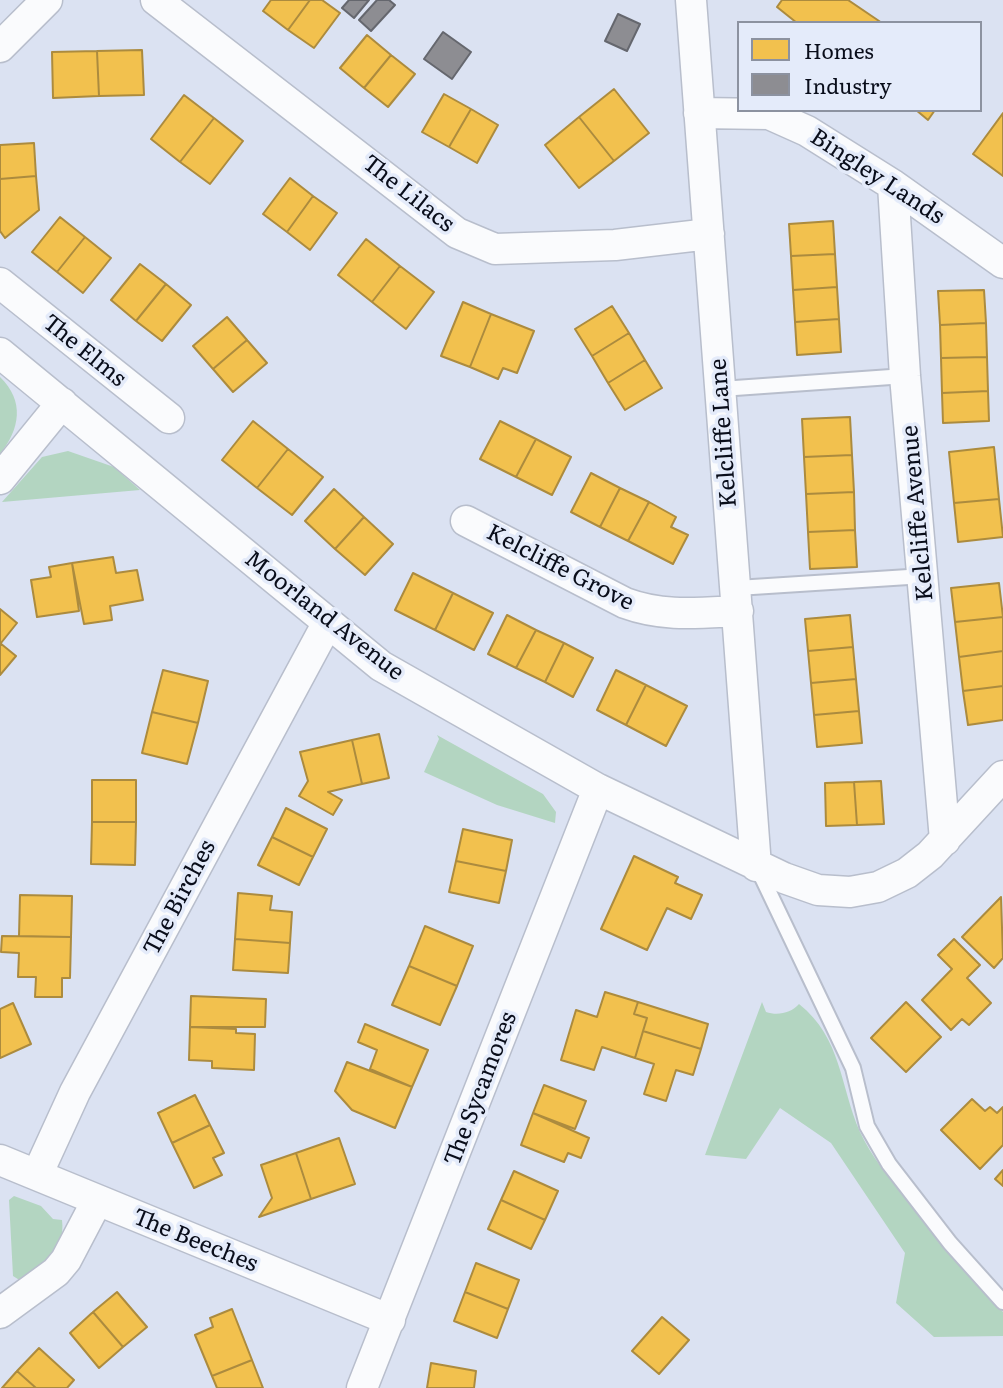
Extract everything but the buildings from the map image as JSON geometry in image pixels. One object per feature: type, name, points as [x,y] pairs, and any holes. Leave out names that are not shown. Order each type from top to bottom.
[{"type":"street","points":[[0,47],[47,0]]},
{"type":"street","name":"The Lilacs","points":[[156,0],[457,233],[482,244],[495,249],[615,245],[709,234]]},
{"type":"street","name":"Kelcliffe Lane","points":[[691,0],[756,866]]},
{"type":"street","name":"Bingley Lands","points":[[699,113],[769,114],[807,131],[893,185],[1003,263]]},
{"type":"street","name":"Kelcliffe Avenue","points":[[893,185],[905,376],[946,840]]},
{"type":"street","name":"The Elms","points":[[0,283],[169,418]]},
{"type":"street","name":"Moorland Avenue","points":[[0,353],[381,666],[598,789],[756,866],[818,890],[850,892],[878,887],[907,873],[946,840],[1003,776]]},
{"type":"street","points":[[0,479],[62,403]]},
{"type":"street","name":"Kelcliffe Grove","points":[[467,521],[625,603],[649,612],[677,615],[737,599]]},
{"type":"street","name":"The Birches","points":[[37,1175],[75,1092],[327,624]]},
{"type":"street","name":"The Sycamores","points":[[362,1388],[598,789]]},
{"type":"street","name":"The Beeches","points":[[0,1160],[390,1320]]},
{"type":"street","points":[[0,1313],[56,1272],[66,1260],[97,1201]]},
{"type":"lane","points":[[721,389],[905,376]]},
{"type":"lane","points":[[737,599],[924,576]]},
{"type":"lane","points":[[756,866],[853,1068],[873,1136],[890,1164],[950,1243],[1003,1302]]},
{"type":"green space","points":[[0,377],[13,396],[17,415],[12,435],[0,454]]},
{"type":"green space","points":[[68,451],[114,467],[140,490],[2,502],[42,457]]},
{"type":"green space","points":[[437,735],[543,794],[556,812],[555,823],[497,805],[424,772],[439,739]]},
{"type":"green space","points":[[762,1002],[766,1012],[775,1014],[788,1012],[799,1004],[824,1032],[838,1064],[853,1115],[869,1149],[929,1227],[1003,1312],[1003,1336],[934,1337],[896,1303],[905,1253],[831,1143],[780,1108],[746,1159],[705,1155]]},
{"type":"green space","points":[[14,1196],[41,1206],[53,1219],[62,1220],[62,1231],[56,1249],[44,1263],[21,1281],[13,1276],[9,1200]]}]
